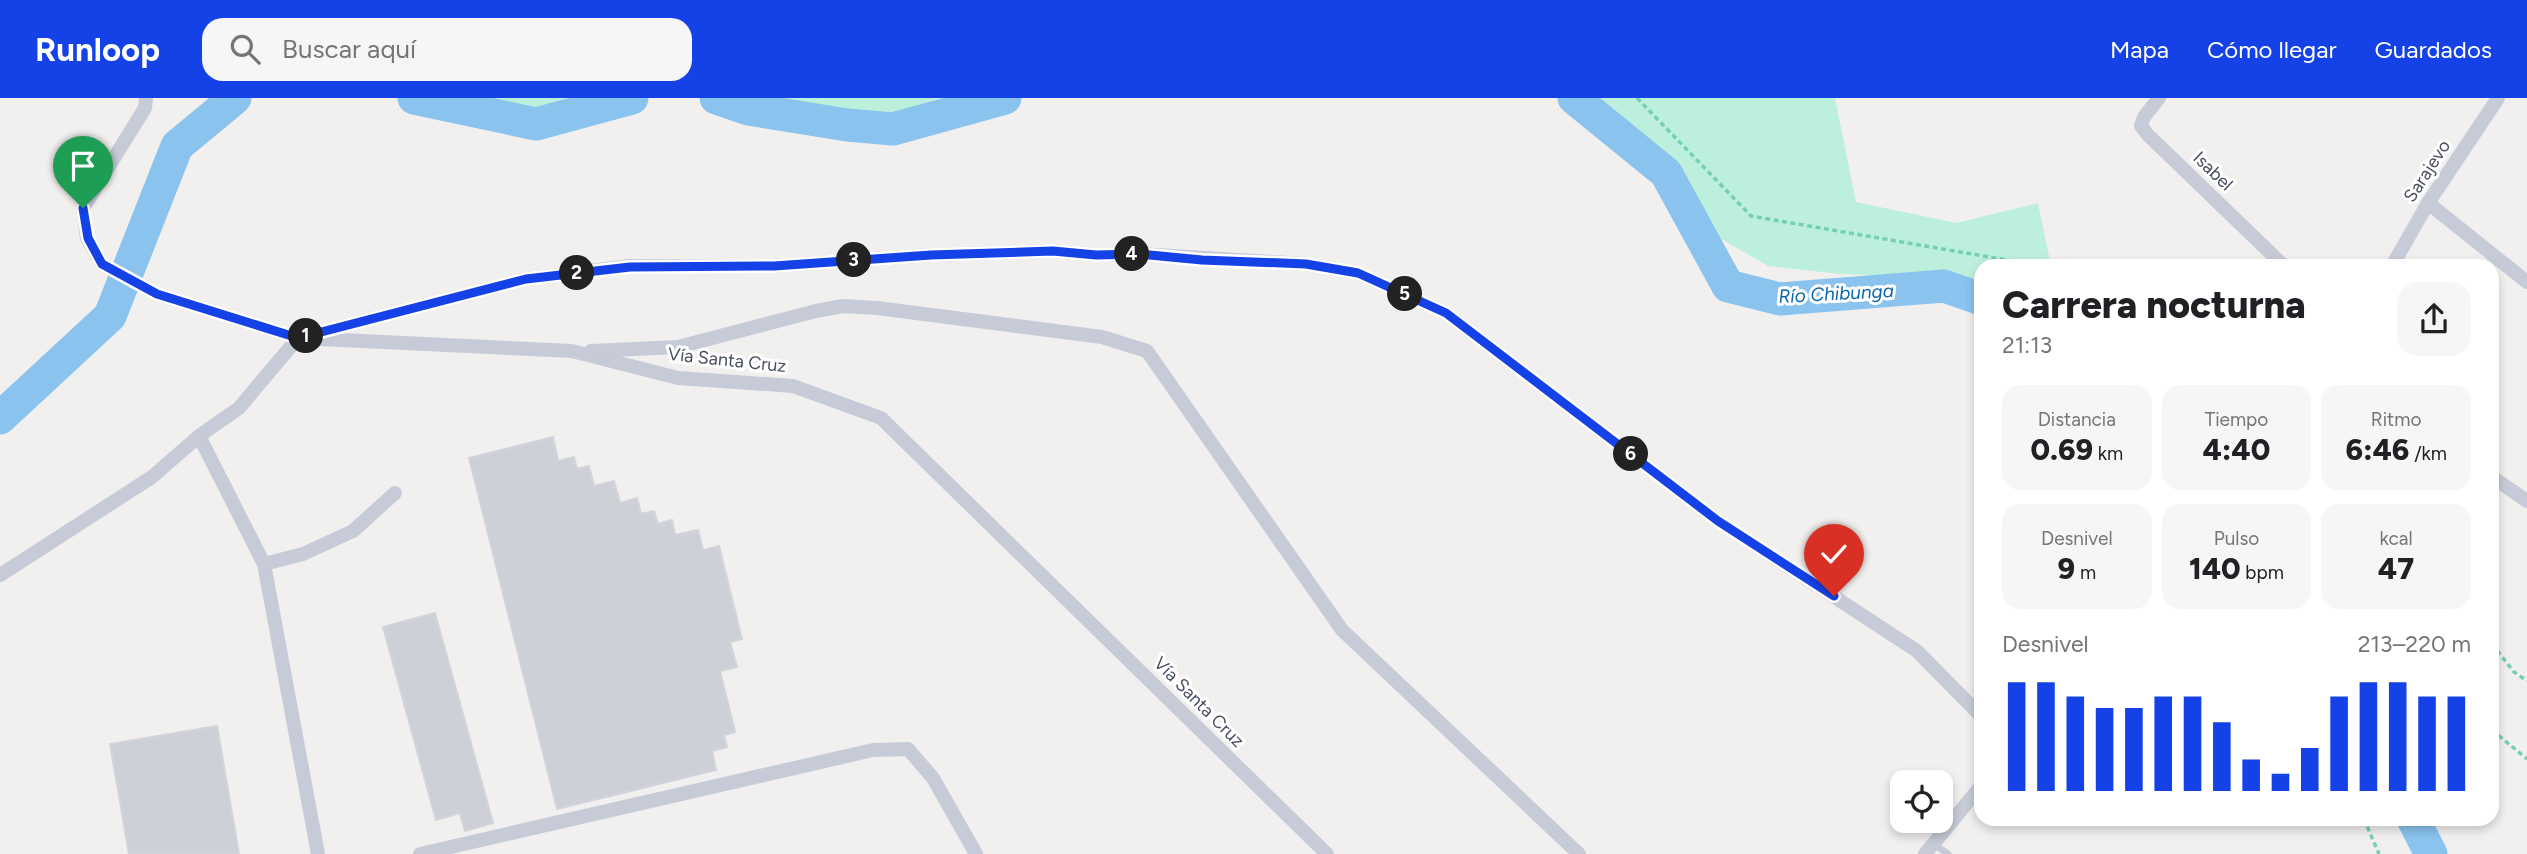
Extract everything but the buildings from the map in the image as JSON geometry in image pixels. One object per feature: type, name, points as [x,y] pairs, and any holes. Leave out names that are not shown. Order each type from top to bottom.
[{"type":"street","name":"Vía Santa Cruz","points":[[146,98],[145,108],[83,208],[88,238],[102,264],[157,294],[298,338],[572,351],[678,378],[793,386],[881,418],[1327,854]]},
{"type":"street","name":"Isabel","points":[[2159,98],[2144,117],[2141,126],[2277,259]]},
{"type":"street","name":"Sarajevo","points":[[2396,259],[2428,203],[2498,98]]},
{"type":"street","points":[[2428,203],[2498,259]]},
{"type":"street","points":[[0,575],[152,477],[199,436],[239,408],[298,338],[526,279],[630,267],[774,266],[931,255],[1053,251],[1306,264],[1358,273],[1446,313],[1718,521],[1917,651],[1974,709]]},
{"type":"street","points":[[2499,260],[2527,282]]},
{"type":"street","points":[[572,351],[678,347],[843,306],[1102,337],[1146,351],[1342,630],[1579,854]]},
{"type":"street","points":[[199,436],[264,564],[318,854]]},
{"type":"street","points":[[2499,482],[2527,501]]},
{"type":"street","points":[[264,564],[303,554],[353,531],[396,493]]},
{"type":"street","points":[[420,854],[873,750],[896,749],[908,749],[933,778],[976,854]]},
{"type":"street","points":[[1929,849],[1974,794]]},
{"type":"lane","points":[[1929,849],[1948,854]]},
{"type":"path","points":[[1637,98],[1751,216],[2001,259]]},
{"type":"path","points":[[2499,653],[2514,672],[2527,681]]},
{"type":"path","points":[[2499,736],[2527,759]]},
{"type":"path","points":[[2367,826],[2379,854]]},
{"type":"green space","points":[[466,98],[569,98],[525,110]]},
{"type":"green space","points":[[741,98],[941,98],[872,119]]},
{"type":"green space","points":[[1599,98],[1835,98],[1856,202],[1956,223],[2038,203],[2050,259],[1974,259],[1974,284],[1904,276],[1840,274],[1768,266],[1709,232],[1650,149]]},
{"type":"waterway","points":[[0,418],[110,316],[177,146],[235,98]]},
{"type":"waterway","name":"Río Chibunga","points":[[414,98],[536,124],[632,98]]},
{"type":"waterway","name":"Río Chibunga","points":[[716,98],[748,109],[847,125],[893,129],[1005,98]]},
{"type":"waterway","name":"Río Chibunga","points":[[1574,98],[1666,173],[1728,286],[1780,299],[1944,286],[1974,297]]},
{"type":"waterway","name":"Río Chibunga","points":[[2417,826],[2431,854]]},
{"type":"route","points":[[83,208],[88,238],[102,264],[157,294],[298,338],[526,279],[630,267],[774,266],[931,255],[1053,251],[1306,264],[1358,273],[1446,313],[1718,521],[1834,596]]}]
